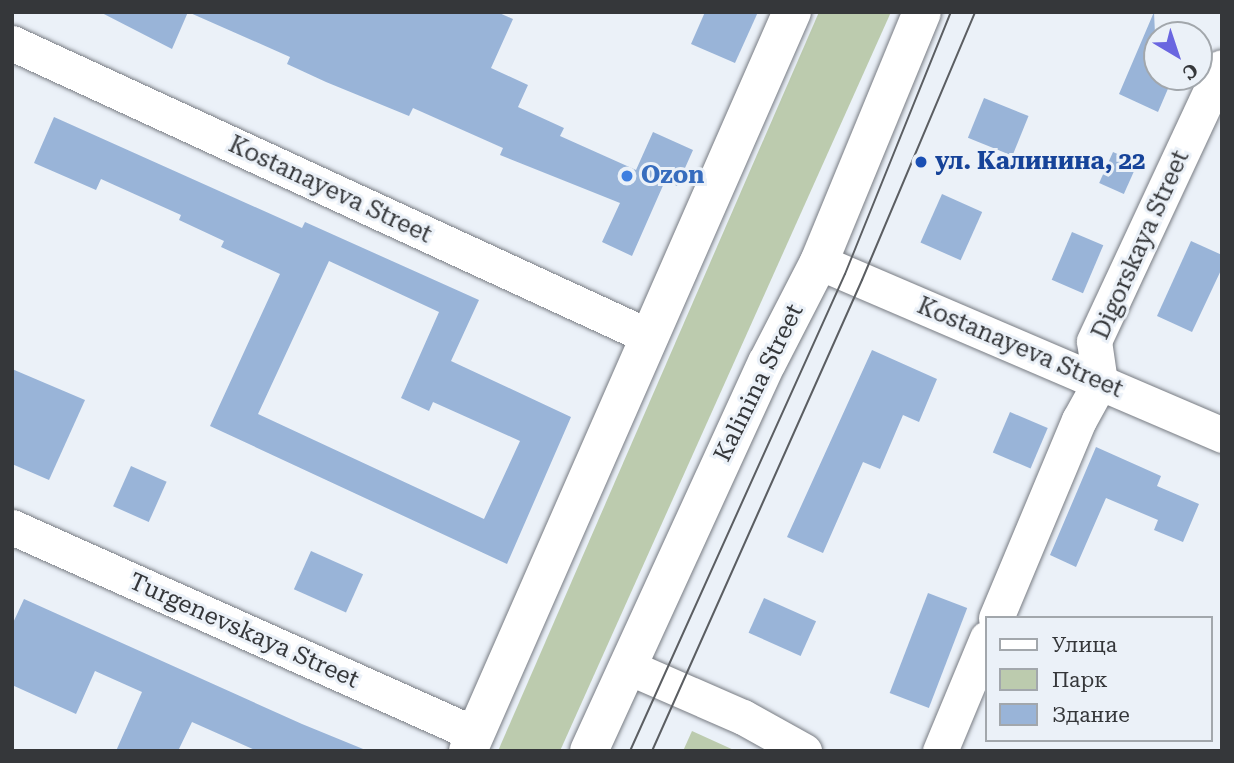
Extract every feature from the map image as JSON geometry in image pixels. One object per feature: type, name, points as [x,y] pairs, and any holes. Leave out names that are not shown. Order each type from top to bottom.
[{"type":"main road","points":[[472,743],[792,12]]},
{"type":"main road","name":"Kalinina Street","points":[[589,751],[626,666],[819,262],[922,12]]},
{"type":"street","name":"Kostanayeva Street","points":[[12,43],[648,336]]},
{"type":"street","name":"Digorskaya Street","points":[[1100,382],[1094,341],[1222,67]]},
{"type":"street","name":"Kostanayeva Street","points":[[819,262],[1222,435]]},
{"type":"street","points":[[997,616],[1079,420],[1100,382]]},
{"type":"street","name":"Turgenevskaya Street","points":[[12,527],[472,743]]},
{"type":"street","points":[[940,751],[986,640]]},
{"type":"street","points":[[626,666],[743,717],[804,751]]},
{"type":"green space","points":[[819,12],[891,12],[560,751],[498,751]]},
{"type":"green space","points":[[692,731],[736,751],[683,751]]},
{"type":"building","points":[[100,12],[188,12],[172,49]]},
{"type":"building","points":[[188,12],[497,12],[513,19],[491,68],[528,85],[518,107],[564,128],[560,136],[636,170],[653,132],[693,150],[677,186],[665,181],[632,256],[602,242],[620,203],[500,155],[503,148],[413,108],[409,116],[326,82],[287,64],[290,57]]},
{"type":"building","points":[[705,12],[758,12],[735,63],[691,44]]},
{"type":"building","points":[[1143,38],[1143,91],[1167,91],[1158,112],[1119,94]]},
{"type":"building","points":[[984,98],[1029,116],[1012,156],[968,138]]},
{"type":"building","points":[[54,117],[302,228],[305,222],[479,300],[451,361],[571,417],[507,564],[210,426],[280,274],[221,247],[224,241],[179,220],[181,215],[101,179],[96,190],[34,163]],"holes":[[[329,261],[439,312],[401,398],[429,411],[433,402],[520,441],[484,519],[258,414]]]},
{"type":"building","points":[[1113,152],[1138,163],[1124,194],[1099,183]]},
{"type":"building","points":[[942,194],[982,212],[961,260],[920,242]]},
{"type":"building","points":[[1072,232],[1103,245],[1083,293],[1052,280]]},
{"type":"building","points":[[1191,241],[1222,255],[1222,268],[1192,332],[1157,316]]},
{"type":"building","points":[[872,350],[937,379],[919,422],[903,415],[880,469],[863,462],[823,553],[787,537]]},
{"type":"building","points":[[12,369],[85,400],[49,480],[12,464]]},
{"type":"building","points":[[1010,412],[1048,428],[1031,469],[993,453]]},
{"type":"building","points":[[1096,447],[1161,476],[1157,486],[1199,504],[1183,542],[1154,530],[1158,520],[1106,498],[1076,567],[1050,555]]},
{"type":"building","points":[[131,466],[167,482],[149,522],[113,506]]},
{"type":"building","points":[[311,551],[363,574],[346,613],[294,589]]},
{"type":"building","points":[[928,593],[967,608],[929,708],[890,693]]},
{"type":"building","points":[[764,598],[816,621],[801,656],[749,633]]},
{"type":"building","points":[[24,599],[368,751],[257,751],[192,722],[178,751],[116,751],[142,692],[95,671],[76,714],[12,685],[12,625]]},
{"type":"tram line","points":[[630,751],[845,274],[951,12]]},
{"type":"tram line","points":[[652,751],[862,280],[975,12]]},
{"type":"place","name":"ул. Калинина, 22","points":[[921,162]]},
{"type":"place","name":"Ozon","points":[[627,176]]}]
